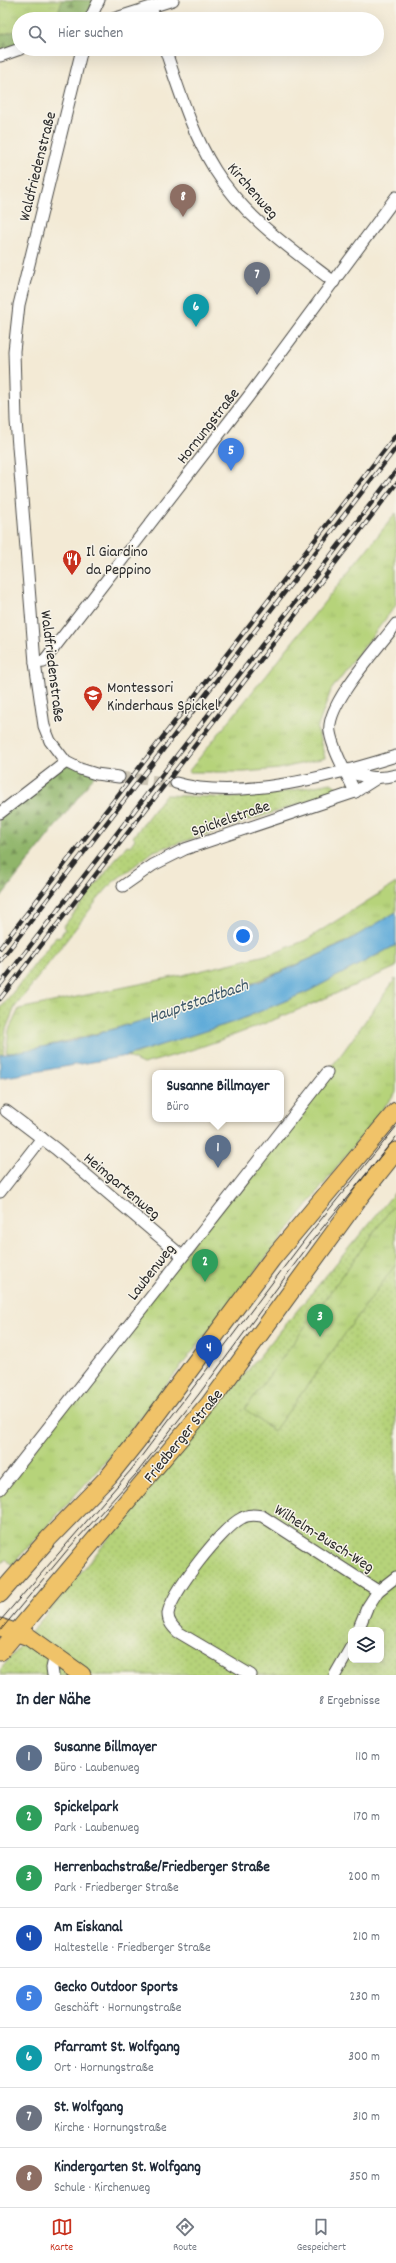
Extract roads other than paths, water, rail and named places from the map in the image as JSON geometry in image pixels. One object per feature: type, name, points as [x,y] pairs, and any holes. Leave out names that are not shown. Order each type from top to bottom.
[{"type":"main road","name":"Friedberger Straße","points":[[0,1594],[48,1539],[113,1471],[272,1259],[396,1111]]},
{"type":"main road","name":"Friedberger Straße","points":[[0,1652],[209,1404],[362,1194],[396,1151]]},
{"type":"main road","points":[[0,1627],[29,1637],[82,1675]]},
{"type":"street","points":[[93,12],[99,0]]},
{"type":"street","points":[[137,12],[173,0]]},
{"type":"street","points":[[151,8],[152,12]]},
{"type":"street","points":[[0,56],[12,52]]},
{"type":"street","name":"Waldfriedenstraße","points":[[66,762],[50,741],[44,726],[35,663],[22,511],[14,351],[19,306],[26,273],[80,56]]},
{"type":"street","name":"Kirchenweg","points":[[168,56],[196,133],[224,182],[271,234],[334,282]]},
{"type":"street","name":"Hornungstraße","points":[[35,663],[44,662],[248,397],[396,197]]},
{"type":"street","points":[[355,792],[330,733],[332,712],[338,700],[396,624]]},
{"type":"street","name":"Spickelstraße","points":[[176,783],[203,787],[242,788],[288,783],[346,771],[396,756]]},
{"type":"street","points":[[0,813],[66,762],[91,772],[119,777]]},
{"type":"street","name":"Spickelstraße","points":[[346,771],[362,777],[377,778],[396,775]]},
{"type":"street","name":"Spickelstraße","points":[[123,886],[153,865],[185,849],[355,792],[377,778]]},
{"type":"street","name":"Laubenweg","points":[[0,1489],[327,1073]]},
{"type":"street","name":"Heimgartenweg","points":[[6,1111],[42,1138],[182,1256]]},
{"type":"street","points":[[0,1192],[42,1138]]},
{"type":"street","name":"Wilhelm-Busch-Weg","points":[[251,1675],[178,1632],[171,1625],[168,1618],[170,1606],[186,1581],[202,1559],[236,1521],[253,1514],[262,1516],[378,1591]]},
{"type":"street","name":"Wilhelm-Busch-Weg","points":[[359,1627],[367,1608],[378,1591],[396,1577]]},
{"type":"street","points":[[335,1675],[348,1652]]},
{"type":"street","points":[[53,1675],[55,1655]]},
{"type":"water","points":[[396,912],[396,945],[309,991],[237,1021],[126,1056],[0,1078],[0,1055],[73,1041],[199,1004],[261,981],[343,944]]},
{"type":"tunnel","points":[[119,777],[176,783]]},
{"type":"tram line","points":[[0,1621],[131,1470],[306,1238],[396,1127]]},
{"type":"tram line","points":[[0,1631],[69,1548],[136,1474],[199,1394],[311,1242],[396,1137]]},
{"type":"railway","points":[[0,948],[396,435]]},
{"type":"railway","points":[[0,961],[396,448]]},
{"type":"railway","points":[[0,985],[396,471]]},
{"type":"railway","points":[[0,999],[396,484]]},
{"type":"place","name":"Kindergarten St. Wolfgang","points":[[183,217]]},
{"type":"place","name":"St. Wolfgang","points":[[257,295]]},
{"type":"place","name":"Pfarramt St. Wolfgang","points":[[196,327]]},
{"type":"place","name":"Gecko Outdoor Sports","points":[[231,471]]},
{"type":"place","name":"Il Giardino da Peppino","points":[[72,576]]},
{"type":"place","name":"Montessori Kinderhaus Spickel","points":[[93,712]]},
{"type":"place","name":"Susanne Billmayer","points":[[218,1168]]},
{"type":"place","name":"Spickelpark","points":[[205,1282]]},
{"type":"place","name":"Herrenbachstraße/Friedberger Straße","points":[[320,1337]]},
{"type":"place","name":"Am Eiskanal","points":[[209,1368]]},
{"type":"water label","name":"Hauptstadtbach","points":[[198,1000]]}]
